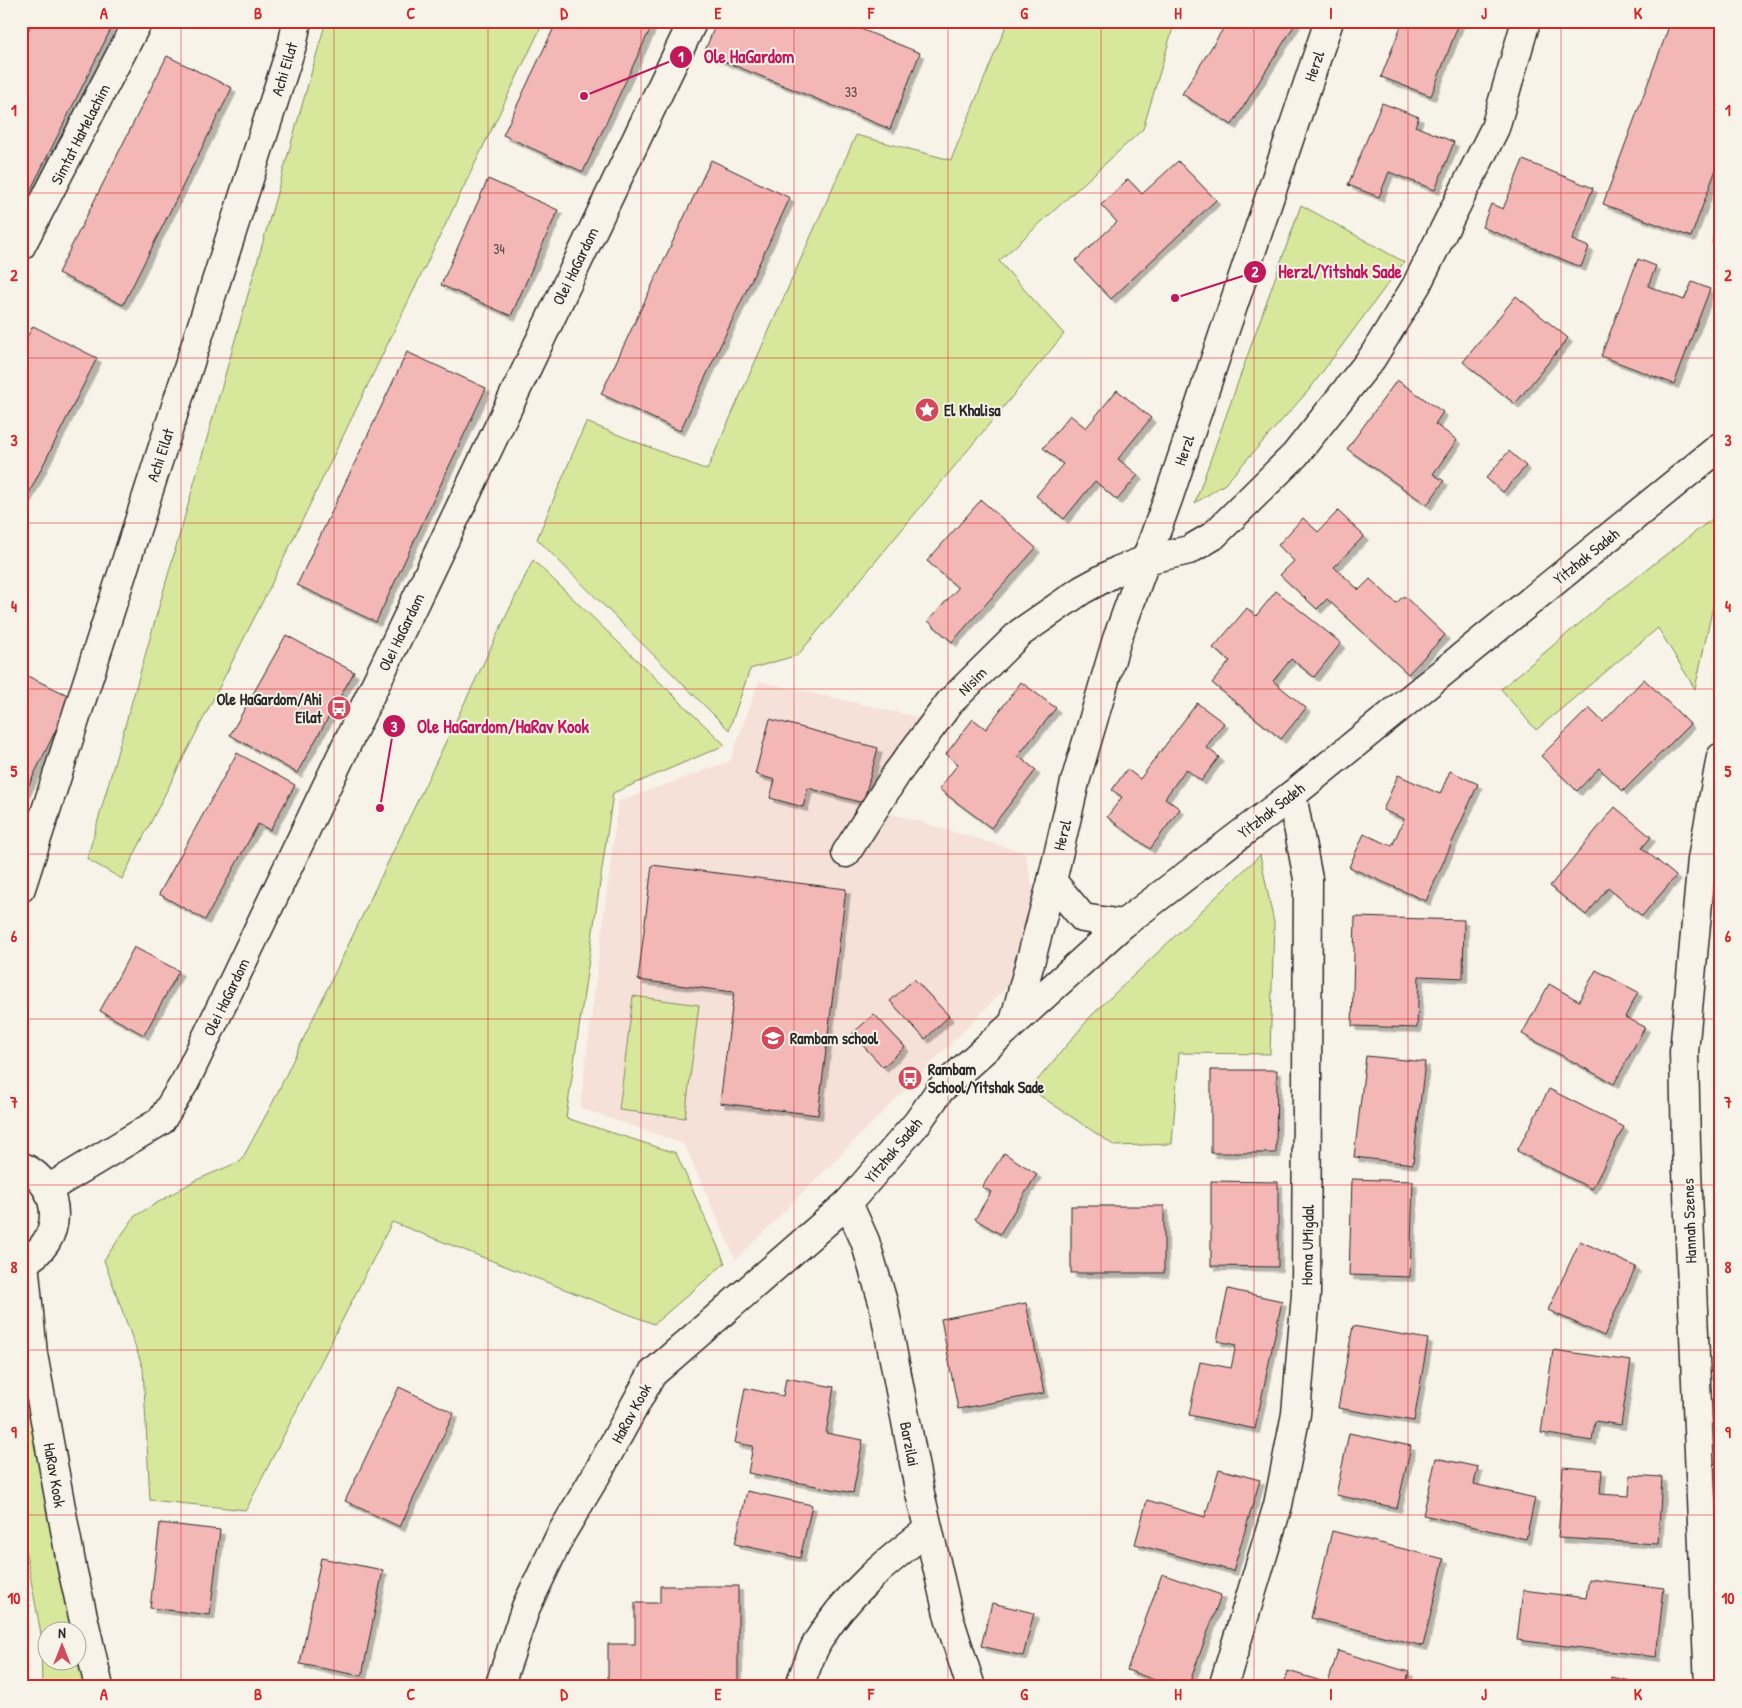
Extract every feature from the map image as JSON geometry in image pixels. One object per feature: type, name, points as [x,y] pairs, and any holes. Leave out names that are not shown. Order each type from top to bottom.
[{"type":"street","name":"Simtat HaMelachim","points":[[21,246],[138,21]]},
{"type":"street","name":"Achi Eilat","points":[[21,888],[293,42],[297,21]]},
{"type":"street","name":"Olei HaGardom","points":[[48,1188],[160,1121],[185,1082],[693,21]]},
{"type":"street","name":"Herzl","points":[[1014,1022],[1052,881],[1076,782],[1117,639],[1146,560],[1330,21]]},
{"type":"street","name":"Nisim","points":[[846,853],[897,773],[950,702],[1020,633],[1082,590],[1119,570],[1146,560],[1189,550],[1213,536],[1295,455],[1372,358],[1416,286],[1495,128],[1526,21]]},
{"type":"street","name":"Yitzhak Sadeh","points":[[848,1203],[917,1123],[940,1090],[1122,924],[1292,795],[1721,446]]},
{"type":"street","name":"Hannah Szenes","points":[[1709,1687],[1686,1165],[1684,1052],[1702,859],[1721,757]]},
{"type":"street","name":"Homa UMigdal","points":[[1223,1687],[1278,1505],[1296,1414],[1306,1294],[1308,879],[1292,795]]},
{"type":"street","points":[[1052,881],[1083,918],[1122,924]]},
{"type":"street","points":[[21,1166],[37,1176],[48,1188],[54,1211],[51,1234],[43,1248],[23,1262]]},
{"type":"street","name":"Barzilai","points":[[848,1203],[865,1241],[883,1302],[928,1530],[949,1618],[971,1687]]},
{"type":"street","name":"HaRav Kook","points":[[499,1687],[526,1607],[561,1534],[598,1472],[652,1374],[848,1203]]},
{"type":"street","name":"HaRav Kook","points":[[23,1262],[33,1354],[72,1568],[99,1687]]},
{"type":"street","points":[[799,1687],[818,1641],[857,1590],[894,1556],[928,1530]]},
{"type":"shaded area","name":"Rambam school","points":[[759,681],[922,718],[866,806],[1025,853],[1040,919],[1027,967],[736,1260],[684,1144],[580,1108],[618,802],[730,761]]},
{"type":"shaded area","points":[[21,1588],[29,1620],[28,1687],[21,1687]]},
{"type":"green space","points":[[326,21],[544,21],[270,587],[122,879],[87,859]]},
{"type":"green space","points":[[1008,21],[1175,21],[1143,129],[999,261],[1064,334],[798,655],[750,669],[729,730],[537,539],[586,422],[707,470],[856,135],[951,160]]},
{"type":"green space","points":[[1721,195],[1721,253],[1712,243]]},
{"type":"green space","points":[[1301,205],[1404,262],[1309,390],[1225,484],[1195,503]]},
{"type":"green space","points":[[1721,512],[1721,569],[1695,689],[1658,628],[1536,730],[1501,689],[1611,597]]},
{"type":"green space","points":[[533,560],[725,745],[613,793],[566,1118],[676,1153],[725,1263],[654,1324],[392,1222],[246,1510],[150,1500],[143,1368],[104,1260],[135,1216],[194,1181],[241,1161],[272,1104]]},
{"type":"green space","points":[[1260,855],[1274,923],[1270,1054],[1179,1053],[1172,1144],[1115,1146],[1030,1089],[1091,1016]]},
{"type":"green space","points":[[633,996],[699,1005],[685,1118],[619,1110]]},
{"type":"green space","points":[[21,1382],[44,1403],[78,1620],[38,1620],[21,1527]]},
{"type":"green space","points":[[42,1670],[85,1670],[88,1687],[42,1687]]},
{"type":"building","points":[[33,21],[114,23],[21,209],[21,45]]},
{"type":"building","points":[[557,21],[654,21],[583,172],[503,135]]},
{"type":"building","points":[[717,21],[841,21],[920,53],[890,129],[704,53]]},
{"type":"building","points":[[1228,21],[1297,21],[1232,125],[1182,94]]},
{"type":"building","points":[[1403,21],[1460,21],[1431,96],[1381,77]]},
{"type":"building","points":[[1671,21],[1721,21],[1721,156],[1691,237],[1603,204]]},
{"type":"building","points":[[167,56],[232,88],[123,305],[58,273]]},
{"type":"building","points":[[1382,103],[1419,117],[1415,126],[1454,142],[1435,190],[1389,172],[1379,197],[1348,185]]},
{"type":"building","points":[[711,160],[790,198],[680,431],[601,394]]},
{"type":"building","points":[[1523,160],[1593,188],[1572,240],[1589,247],[1581,267],[1482,227],[1491,204],[1503,209]]},
{"type":"building","points":[[1178,161],[1216,200],[1111,299],[1075,261],[1117,222],[1101,205],[1128,179],[1142,194]]},
{"type":"building","points":[[488,179],[558,210],[511,316],[441,285]]},
{"type":"building","points":[[1638,259],[1656,266],[1648,286],[1684,300],[1692,282],[1710,289],[1674,384],[1601,356]]},
{"type":"building","points":[[1516,296],[1568,338],[1515,404],[1463,362]]},
{"type":"building","points":[[33,326],[97,358],[21,509],[21,348]]},
{"type":"building","points":[[407,352],[486,388],[376,622],[297,585]]},
{"type":"building","points":[[1397,380],[1443,412],[1435,424],[1457,440],[1433,474],[1444,481],[1427,505],[1347,449]]},
{"type":"building","points":[[1117,390],[1151,418],[1118,459],[1138,475],[1117,500],[1095,481],[1064,519],[1036,496],[1063,464],[1043,448],[1070,415],[1086,428]]},
{"type":"building","points":[[1509,451],[1526,466],[1503,492],[1486,478]]},
{"type":"building","points":[[981,500],[1036,548],[952,642],[928,621],[958,588],[927,561]]},
{"type":"building","points":[[1338,511],[1364,536],[1334,567],[1359,590],[1370,579],[1396,603],[1404,596],[1445,635],[1408,674],[1327,599],[1317,609],[1280,575],[1294,561],[1278,545],[1303,518],[1318,532]]},
{"type":"building","points":[[1276,591],[1341,643],[1314,677],[1291,659],[1273,681],[1306,708],[1281,739],[1212,683],[1230,661],[1213,648],[1247,608],[1256,616]]},
{"type":"building","points":[[286,635],[354,672],[297,773],[230,735]]},
{"type":"building","points":[[21,673],[72,697],[21,801]]},
{"type":"building","points":[[1644,679],[1690,724],[1623,791],[1599,768],[1577,791],[1541,756],[1589,708],[1603,722]]},
{"type":"building","points":[[1021,682],[1056,708],[1018,756],[1036,770],[991,828],[939,789],[958,764],[946,754],[973,719],[986,729]]},
{"type":"building","points":[[1197,703],[1224,723],[1206,747],[1219,757],[1201,781],[1186,769],[1165,798],[1180,809],[1150,849],[1107,817],[1122,797],[1112,790],[1127,769],[1140,779]]},
{"type":"building","points":[[770,719],[878,748],[863,803],[808,788],[803,807],[770,798],[775,780],[755,774]]},
{"type":"building","points":[[237,753],[295,785],[270,830],[258,824],[205,920],[159,894]]},
{"type":"building","points":[[1450,771],[1478,784],[1426,901],[1349,867],[1364,834],[1392,846],[1404,819],[1383,810],[1398,775],[1440,794]]},
{"type":"building","points":[[1615,807],[1651,837],[1642,848],[1676,876],[1642,916],[1608,888],[1586,915],[1550,886]]},
{"type":"building","points":[[652,865],[846,889],[818,1115],[720,1103],[734,992],[638,980]]},
{"type":"building","points":[[1355,917],[1464,920],[1463,978],[1419,976],[1417,1028],[1352,1026]]},
{"type":"building","points":[[134,947],[179,971],[144,1035],[100,1011]]},
{"type":"building","points":[[1596,970],[1638,992],[1625,1017],[1645,1027],[1614,1084],[1522,1034],[1549,984],[1579,1001]]},
{"type":"building","points":[[914,979],[949,1016],[925,1039],[890,1001]]},
{"type":"building","points":[[874,1014],[905,1047],[883,1067],[852,1034]]},
{"type":"building","points":[[1366,1056],[1425,1062],[1413,1164],[1354,1157]]},
{"type":"building","points":[[1211,1070],[1277,1070],[1276,1153],[1211,1153]]},
{"type":"building","points":[[1549,1089],[1624,1127],[1592,1189],[1517,1151]]},
{"type":"building","points":[[1004,1153],[1037,1174],[1000,1234],[975,1219],[991,1192],[982,1187]]},
{"type":"building","points":[[1352,1179],[1413,1181],[1410,1277],[1349,1275]]},
{"type":"building","points":[[1211,1181],[1278,1182],[1278,1267],[1211,1266]]},
{"type":"building","points":[[1071,1206],[1164,1206],[1164,1273],[1071,1273]]},
{"type":"building","points":[[1580,1241],[1636,1267],[1604,1336],[1548,1310]]},
{"type":"building","points":[[1228,1289],[1282,1301],[1255,1429],[1189,1415],[1200,1362],[1231,1368],[1236,1345],[1217,1341]]},
{"type":"building","points":[[1026,1303],[1044,1393],[958,1409],[941,1319]]},
{"type":"building","points":[[1353,1326],[1428,1339],[1414,1421],[1338,1408]]},
{"type":"building","points":[[1553,1350],[1631,1361],[1621,1425],[1595,1421],[1592,1441],[1541,1433]]},
{"type":"building","points":[[786,1378],[834,1387],[826,1433],[863,1440],[853,1493],[748,1473],[753,1446],[735,1443],[745,1388],[783,1396]]},
{"type":"building","points":[[399,1387],[454,1413],[400,1527],[345,1501]]},
{"type":"building","points":[[1349,1433],[1411,1446],[1397,1508],[1336,1495]]},
{"type":"building","points":[[1436,1458],[1478,1467],[1474,1484],[1535,1498],[1526,1539],[1423,1515]]},
{"type":"building","points":[[1563,1467],[1602,1470],[1600,1494],[1629,1496],[1630,1475],[1662,1477],[1658,1544],[1558,1538]]},
{"type":"building","points":[[1219,1469],[1260,1480],[1233,1571],[1135,1544],[1147,1500],[1205,1517]]},
{"type":"building","points":[[747,1491],[812,1505],[800,1558],[735,1544]]},
{"type":"building","points":[[160,1523],[220,1530],[210,1615],[150,1608]]},
{"type":"building","points":[[1332,1531],[1444,1559],[1423,1646],[1311,1618]]},
{"type":"building","points":[[321,1558],[383,1570],[362,1676],[300,1664]]},
{"type":"building","points":[[1162,1574],[1221,1595],[1188,1687],[1174,1687],[1127,1670]]},
{"type":"building","points":[[1589,1579],[1664,1588],[1656,1657],[1517,1640],[1523,1590],[1586,1598]]},
{"type":"building","points":[[660,1586],[738,1586],[738,1687],[608,1687],[608,1644],[635,1644],[635,1603],[660,1603]]},
{"type":"building","points":[[992,1603],[1034,1613],[1023,1656],[981,1646]]},
{"type":"building","points":[[1338,1651],[1409,1672],[1405,1687],[1283,1687],[1288,1671],[1328,1683]]},
{"type":"building","points":[[1611,1677],[1651,1685],[1651,1687],[1609,1687]]},
{"type":"place","name":"Ole HaGardom","points":[[584,96]]},
{"type":"place","name":"Herzl/Yitshak Sade","points":[[1175,298]]},
{"type":"place","name":"El Khalisa","points":[[927,410]]},
{"type":"place","name":"Ole HaGardom/Ahi Eilat","points":[[339,708]]},
{"type":"place","name":"Ole HaGardom/HaRav Kook","points":[[380,808]]},
{"type":"place","name":"Rambam school","points":[[773,1038]]},
{"type":"place","name":"Rambam School/Yitshak Sade","points":[[910,1078]]}]
